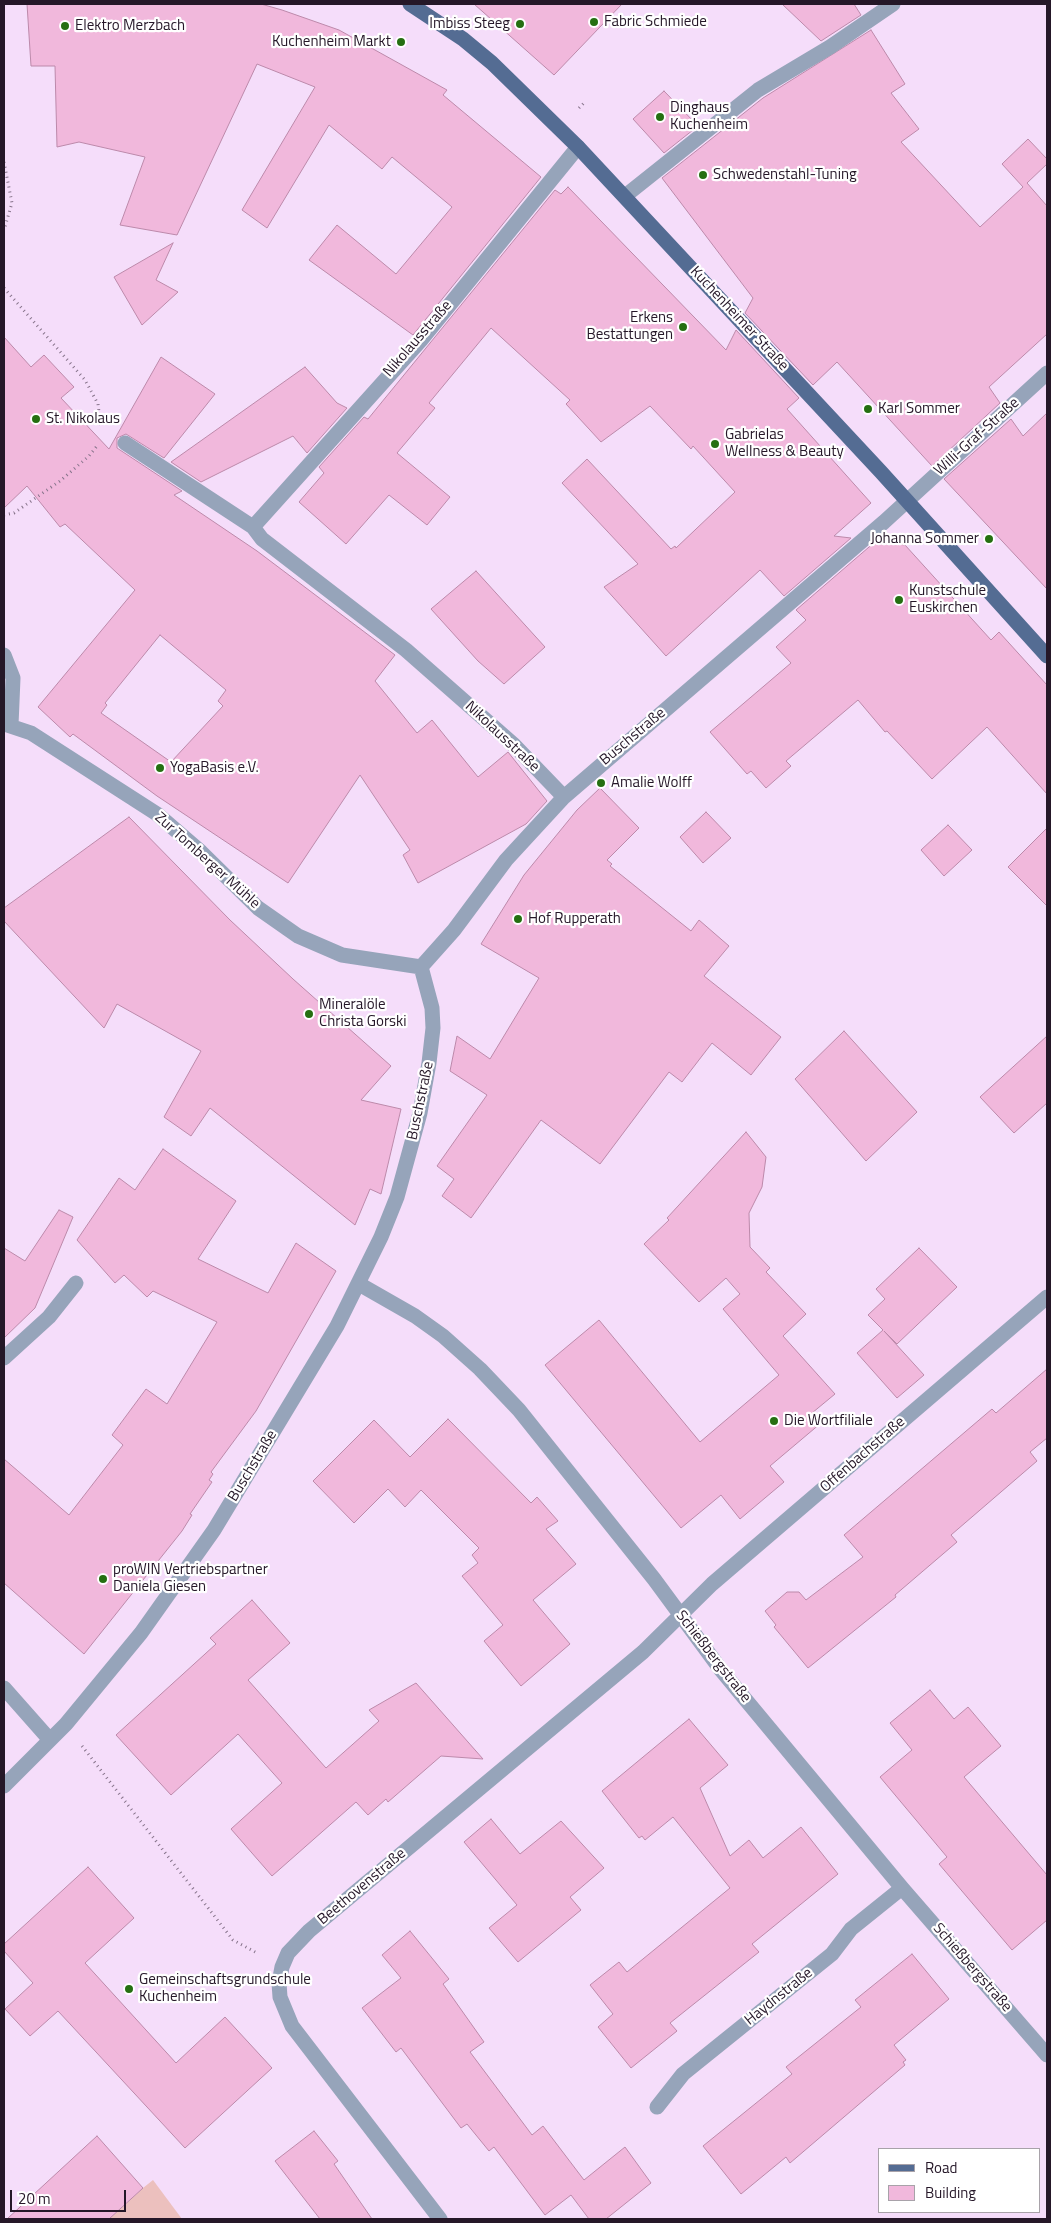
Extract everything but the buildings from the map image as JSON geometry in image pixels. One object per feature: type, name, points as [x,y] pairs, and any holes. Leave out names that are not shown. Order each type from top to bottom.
[{"type":"main road","name":"Kuchenheimer Straße","points":[[410,4],[463,39],[492,63],[578,147],[908,501],[1047,656]]},
{"type":"street","points":[[625,196],[758,90],[830,47],[893,4]]},
{"type":"street","name":"Nikolausstraße","points":[[253,526],[421,340],[578,147]]},
{"type":"street","name":"Willi-Graf-Straße","points":[[908,501],[1047,373]]},
{"type":"street","name":"Nikolausstraße","points":[[125,443],[253,526],[262,539],[406,650],[514,745],[564,797]]},
{"type":"street","name":"Buschstraße","points":[[4,1786],[66,1724],[141,1633],[214,1530],[338,1326],[359,1284],[397,1197],[420,1113],[433,1028],[432,1008],[421,967],[454,930],[506,860],[564,797],[908,501]]},
{"type":"street","points":[[4,655],[13,678],[8,724]]},
{"type":"street","name":"Zur Tomberger Mühle","points":[[8,724],[31,733],[157,814],[201,852],[258,908],[298,936],[342,955],[421,967]]},
{"type":"street","points":[[4,1358],[49,1317],[76,1283]]},
{"type":"street","name":"Schießbergstraße","points":[[359,1284],[415,1316],[443,1336],[480,1368],[519,1410],[576,1479],[721,1670],[902,1888],[1047,2056]]},
{"type":"street","name":"Offenbachstraße","points":[[681,1615],[712,1584],[1047,1297]]},
{"type":"street","name":"Beethovenstraße","points":[[440,2219],[292,2026],[280,1997],[279,1983],[282,1967],[288,1954],[309,1932],[643,1652],[681,1615]]},
{"type":"street","points":[[4,1688],[50,1740]]},
{"type":"street","name":"Haydnstraße","points":[[657,2107],[683,2074],[832,1954],[851,1929],[902,1888]]},
{"type":"path","points":[[4,162],[12,204],[4,230]]},
{"type":"path","points":[[4,288],[85,380],[98,404],[100,434]]},
{"type":"path","points":[[4,515],[14,513],[60,481],[89,456],[100,440]]},
{"type":"path","points":[[66,1724],[234,1940],[282,1967]]},
{"type":"shaded area","points":[[153,2180],[182,2219],[109,2219],[143,2188]]},
{"type":"place","name":"Fabric Schmiede","points":[[594,22]]},
{"type":"place","name":"Imbiss Steeg","points":[[520,24]]},
{"type":"place","name":"Elektro Merzbach","points":[[65,26]]},
{"type":"place","name":"Kuchenheim Markt","points":[[401,42]]},
{"type":"place","name":"Dinghaus Kuchenheim","points":[[660,117]]},
{"type":"place","name":"Schwedenstahl-Tuning","points":[[703,175]]},
{"type":"place","name":"Erkens Bestattungen","points":[[683,327]]},
{"type":"place","name":"Karl Sommer","points":[[868,409]]},
{"type":"place","name":"St. Nikolaus","points":[[36,419]]},
{"type":"place","name":"Gabrielas Wellness & Beauty","points":[[715,444]]},
{"type":"place","name":"Johanna Sommer","points":[[989,539]]},
{"type":"place","name":"Kunstschule Euskirchen","points":[[899,600]]},
{"type":"place","name":"YogaBasis e.V.","points":[[160,768]]},
{"type":"place","name":"Amalie Wolff","points":[[601,783]]},
{"type":"place","name":"Hof Rupperath","points":[[518,919]]},
{"type":"place","name":"Mineralöle Christa Gorski","points":[[309,1014]]},
{"type":"place","name":"Die Wortfiliale","points":[[774,1421]]},
{"type":"place","name":"proWIN Vertriebspartner Daniela Giesen","points":[[103,1579]]},
{"type":"place","name":"Gemeinschaftsgrundschule Kuchenheim","points":[[129,1989]]}]
